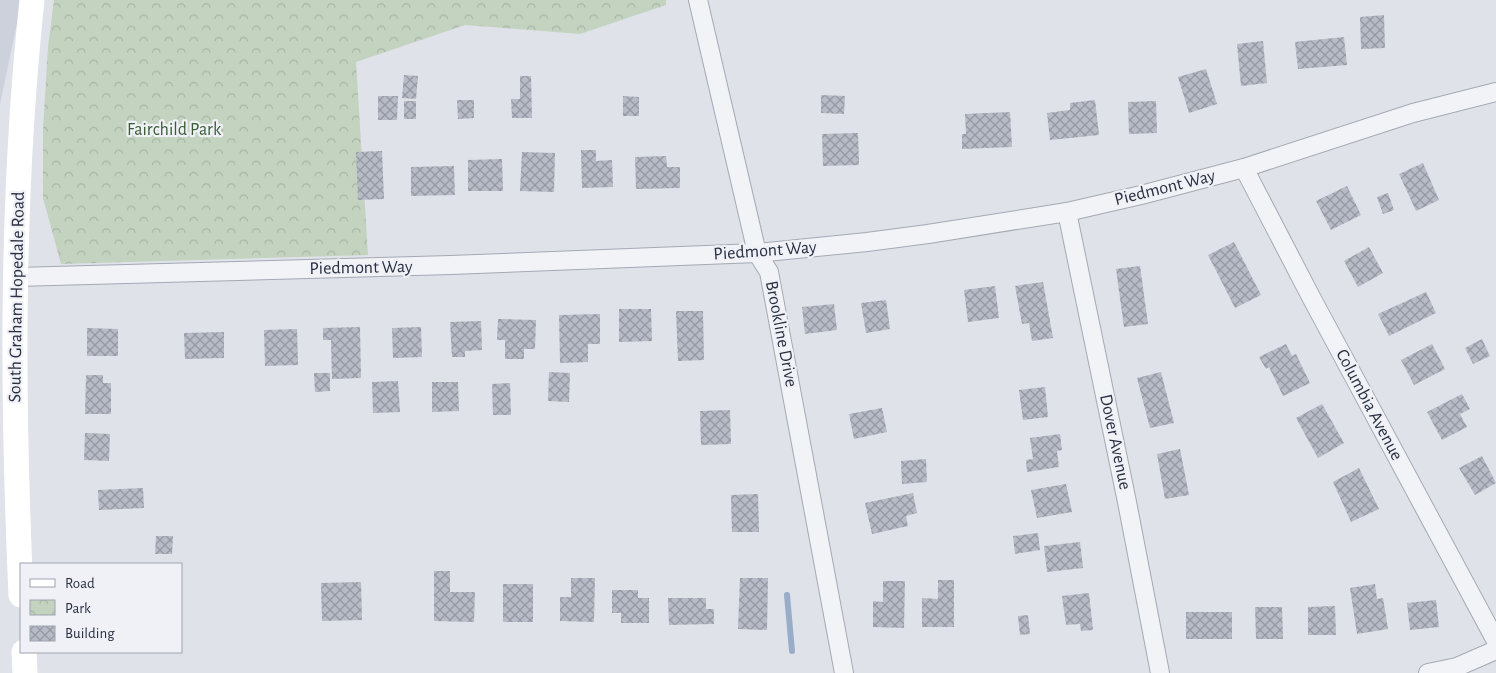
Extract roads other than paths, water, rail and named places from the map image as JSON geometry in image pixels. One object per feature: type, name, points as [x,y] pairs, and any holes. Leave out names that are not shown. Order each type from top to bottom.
[{"type":"street","name":"South Graham Hopedale Road","points":[[20,573],[16,486],[16,277],[20,140],[25,64],[32,0]]},
{"type":"street","name":"Brookline Drive","points":[[698,0],[757,253],[769,272],[844,673]]},
{"type":"street","name":"Piedmont Way","points":[[16,277],[451,265],[757,253],[928,234],[1067,212],[1244,168],[1413,113],[1496,92]]},
{"type":"street","name":"Columbia Avenue","points":[[1244,168],[1311,297],[1496,641]]},
{"type":"street","name":"Dover Avenue","points":[[1067,212],[1160,673]]},
{"type":"street","points":[[1428,673],[1457,666],[1496,650]]},
{"type":"street","points":[[24,653],[25,673],[30,673]]},
{"type":"waterway","points":[[787,595],[792,651]]},
{"type":"park label","name":"Fairchild Park","points":[[174,130]]}]
